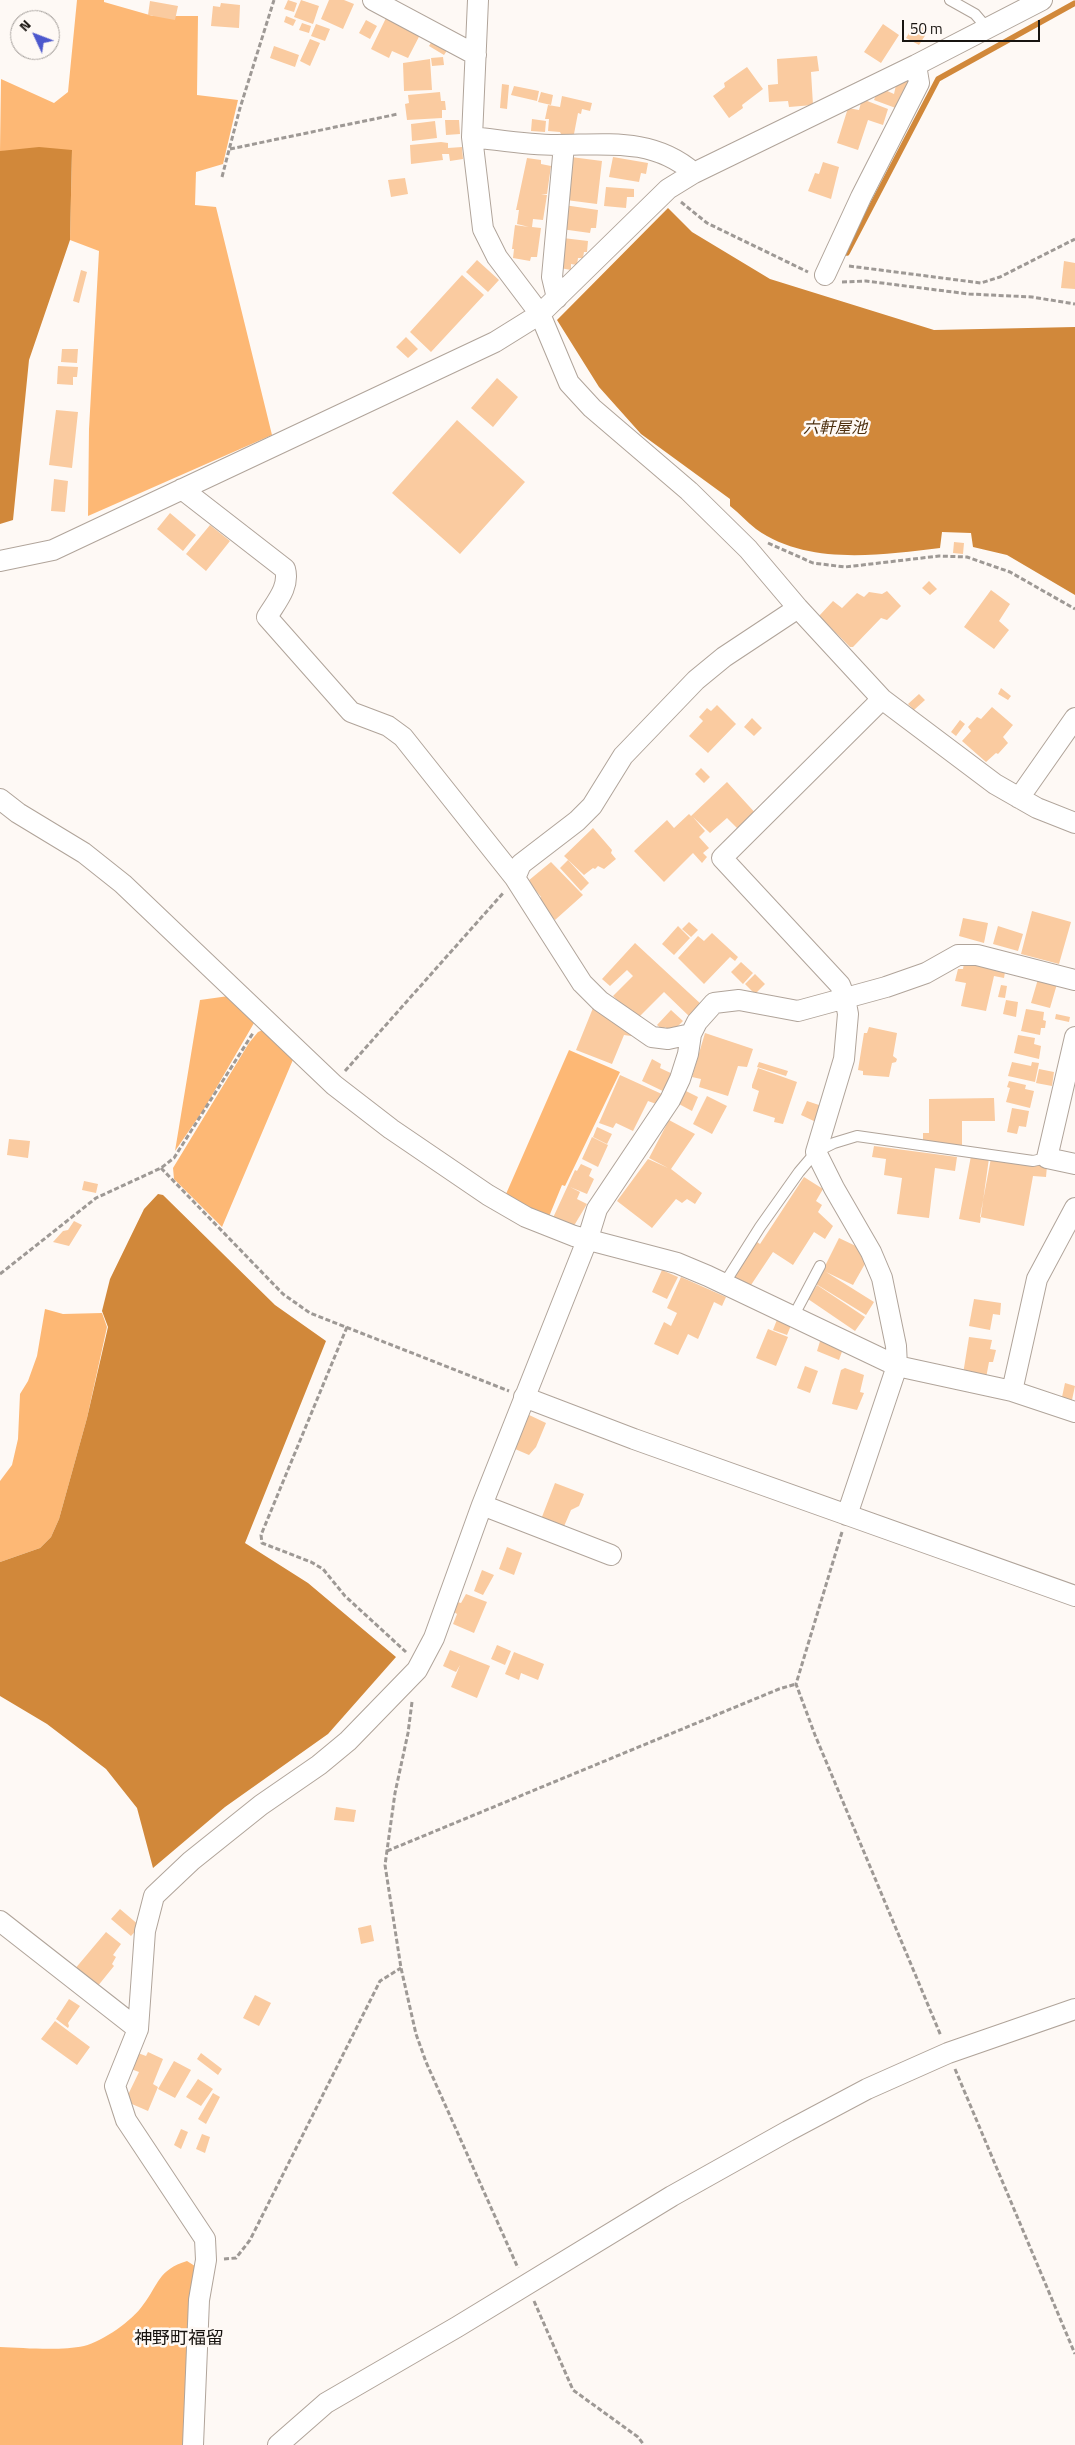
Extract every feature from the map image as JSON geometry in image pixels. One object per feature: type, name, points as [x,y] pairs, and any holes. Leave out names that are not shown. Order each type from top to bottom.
[{"type":"street","points":[[373,0],[476,55]]},
{"type":"street","points":[[478,0],[472,137],[483,229],[497,257],[540,314],[569,382],[592,408],[689,491],[748,549],[798,608],[882,699],[995,784],[1037,808],[1075,823]]},
{"type":"street","points":[[0,561],[53,550],[487,346],[540,314],[668,188],[694,172],[916,66],[1042,0]]},
{"type":"street","points":[[825,278],[834,256],[920,83],[916,66]]},
{"type":"street","points":[[472,137],[564,145],[622,143],[664,152],[679,160],[694,172]]},
{"type":"street","points":[[557,298],[552,277],[564,145]]},
{"type":"street","points":[[182,489],[284,569],[287,578],[285,588],[267,617],[351,712],[388,726],[402,736],[515,878],[582,983],[600,1001],[652,1037],[668,1039],[690,1034]]},
{"type":"street","points":[[515,878],[521,864],[577,821],[592,806],[623,756],[696,680],[724,657],[798,608]]},
{"type":"street","points":[[847,1515],[897,1366],[894,1328],[882,1278],[871,1252],[834,1188],[816,1152],[844,1059],[848,1014],[845,998],[840,985],[722,858],[882,699]]},
{"type":"street","points":[[1019,798],[1075,718]]},
{"type":"street","points":[[0,799],[18,813],[84,852],[123,884],[334,1084],[391,1129],[488,1195],[526,1217],[574,1236],[588,1238],[677,1263],[897,1366],[1012,1391],[1075,1412]]},
{"type":"street","points":[[193,2445],[199,2300],[206,2260],[206,2239],[126,2120],[115,2086],[138,2029],[145,1931],[154,1896],[191,1861],[253,1811],[319,1765],[348,1741],[417,1670],[434,1638],[482,1505],[588,1238],[597,1210],[670,1100],[680,1079],[688,1054],[690,1034],[697,1022],[714,1003],[739,1000],[798,1011],[926,973],[958,955],[977,955],[1075,980]]},
{"type":"street","points":[[1075,1037],[1047,1158],[1075,1164]]},
{"type":"street","points":[[1012,1391],[1037,1279],[1075,1208]]},
{"type":"street","points":[[524,1396],[634,1439],[1075,1596]]},
{"type":"street","points":[[482,1505],[611,1555]]},
{"type":"street","points":[[0,1921],[138,2029]]},
{"type":"street","points":[[278,2445],[326,2403],[527,2286],[672,2196],[788,2131],[867,2089],[948,2053],[1075,2009]]},
{"type":"lane","points":[[950,0],[975,14],[987,28]]},
{"type":"lane","points":[[724,1284],[782,1195],[816,1152],[834,1143],[857,1136],[1032,1161],[1047,1158]]},
{"type":"lane","points":[[793,1317],[820,1266]]},
{"type":"path","points":[[222,177],[274,0]]},
{"type":"path","points":[[230,149],[398,114]]},
{"type":"path","points":[[668,188],[696,216],[707,224],[825,278],[866,281],[969,294],[1032,297],[1075,304]]},
{"type":"path","points":[[834,256],[846,265],[863,270],[981,283],[1000,277],[1075,238]]},
{"type":"path","points":[[764,541],[813,563],[845,567],[932,556],[967,557],[1010,572],[1075,610]]},
{"type":"path","points":[[334,1084],[515,878]]},
{"type":"path","points":[[0,1274],[96,1198],[161,1168],[174,1158],[185,1145],[263,1016]]},
{"type":"path","points":[[161,1168],[283,1294],[310,1313],[524,1396]]},
{"type":"path","points":[[347,1327],[261,1535],[262,1543],[311,1562],[322,1569],[345,1596],[412,1657],[417,1670],[408,1733],[394,1793],[386,1851],[386,1879],[401,1968],[416,2034],[426,2062],[573,2390],[638,2437],[644,2445]]},
{"type":"path","points":[[847,1515],[796,1684],[815,1735],[1075,2354]]},
{"type":"path","points":[[386,1851],[779,1688],[796,1684]]},
{"type":"path","points":[[206,2260],[236,2258],[250,2240],[380,1981],[401,1968]]},
{"type":"shaded area","points":[[77,0],[104,0],[104,2],[153,16],[198,16],[197,95],[238,100],[223,164],[196,172],[195,205],[216,207],[272,435],[88,516],[89,429],[99,251],[70,240],[72,150],[0,151],[1,79],[54,103],[68,92]]},
{"type":"shaded area","points":[[236,995],[254,1013],[254,1023],[204,1109],[175,1151],[200,1000]]},
{"type":"shaded area","points":[[265,1029],[295,1055],[222,1227],[174,1179],[173,1168],[249,1043],[258,1032]]},
{"type":"shaded area","points":[[569,1050],[620,1072],[565,1186],[562,1185],[548,1219],[506,1194]]},
{"type":"shaded area","points":[[45,1309],[63,1314],[102,1313],[107,1327],[87,1418],[59,1519],[51,1537],[40,1548],[0,1562],[0,1481],[12,1465],[18,1439],[20,1394],[28,1381],[37,1356]]},
{"type":"shaded area","points":[[187,2261],[198,2268],[187,2368],[183,2445],[0,2445],[0,2347],[75,2348],[100,2340],[125,2324],[138,2311],[165,2273]]},
{"type":"water","points":[[39,147],[72,150],[70,240],[29,360],[13,520],[0,524],[0,151]]},
{"type":"water","name":"六軒屋池","points":[[668,208],[692,232],[770,279],[934,330],[1075,327],[1075,595],[1007,555],[973,547],[971,533],[942,532],[940,548],[869,555],[821,553],[798,549],[776,541],[756,529],[730,506],[730,499],[641,434],[599,387],[557,320]]},
{"type":"water","points":[[158,1194],[163,1195],[275,1305],[326,1341],[245,1543],[308,1583],[396,1657],[328,1734],[225,1807],[153,1868],[137,1808],[106,1769],[47,1724],[0,1696],[0,1562],[40,1548],[51,1537],[59,1519],[87,1418],[108,1327],[102,1311],[110,1279],[144,1209]]},
{"type":"building","points":[[288,0],[297,3],[294,12],[284,9]]},
{"type":"building","points":[[301,0],[319,6],[313,24],[294,17]]},
{"type":"building","points":[[329,0],[344,0],[354,4],[343,29],[321,19]]},
{"type":"building","points":[[150,1],[178,6],[175,20],[148,15]]},
{"type":"building","points":[[221,3],[240,5],[239,28],[211,26],[213,6],[220,7]]},
{"type":"building","points":[[286,16],[296,20],[293,26],[284,22]]},
{"type":"building","points":[[386,18],[395,23],[423,29],[408,58],[392,51],[389,58],[371,49]]},
{"type":"building","points":[[366,20],[377,26],[370,39],[359,33]]},
{"type":"building","points":[[302,23],[311,26],[309,33],[299,30]]},
{"type":"building","points":[[915,23],[928,31],[919,45],[906,38]]},
{"type":"building","points":[[316,24],[330,29],[325,41],[311,36]]},
{"type":"building","points":[[883,24],[899,35],[881,63],[864,52]]},
{"type":"building","points":[[435,36],[450,46],[444,55],[429,46]]},
{"type":"building","points":[[310,39],[320,43],[310,66],[300,61]]},
{"type":"building","points":[[274,46],[299,55],[295,67],[270,58]]},
{"type":"building","points":[[817,56],[819,71],[811,72],[813,105],[789,107],[788,101],[769,102],[768,85],[778,84],[777,59]]},
{"type":"building","points":[[443,57],[444,65],[432,66],[431,58]]},
{"type":"building","points":[[430,59],[432,90],[404,91],[403,63]]},
{"type":"building","points":[[747,67],[763,89],[729,118],[713,96],[725,87],[724,83]]},
{"type":"building","points":[[905,80],[912,83],[901,110],[874,100],[876,95],[885,90],[894,94],[896,85]]},
{"type":"building","points":[[502,84],[509,85],[507,109],[500,108]]},
{"type":"building","points":[[514,86],[539,91],[537,101],[511,95]]},
{"type":"building","points":[[440,92],[441,101],[445,101],[446,110],[442,110],[442,118],[407,120],[405,104],[409,103],[408,95]]},
{"type":"building","points":[[541,92],[553,95],[551,105],[538,102]]},
{"type":"building","points":[[562,96],[592,103],[590,111],[582,109],[581,114],[578,113],[574,134],[548,131],[549,119],[545,119],[548,105],[560,107]]},
{"type":"building","points":[[862,99],[888,109],[883,125],[868,120],[858,150],[837,143],[848,108],[859,110]]},
{"type":"building","points":[[532,119],[546,121],[545,132],[531,131]]},
{"type":"building","points":[[445,120],[459,120],[460,134],[446,135]]},
{"type":"building","points":[[435,121],[437,138],[412,141],[411,124]]},
{"type":"building","points":[[448,143],[448,148],[462,147],[463,159],[450,161],[449,154],[442,154],[443,160],[411,164],[410,145]]},
{"type":"building","points":[[571,157],[602,161],[597,204],[566,200]]},
{"type":"building","points":[[613,157],[648,163],[646,174],[641,173],[639,182],[609,177]]},
{"type":"building","points":[[527,158],[541,160],[541,164],[551,166],[547,194],[541,194],[547,195],[543,220],[533,219],[532,227],[541,228],[537,257],[531,257],[530,261],[513,258],[514,249],[512,249],[515,225],[529,227],[517,224],[519,210],[516,210]]},
{"type":"building","points":[[823,162],[839,167],[831,199],[808,191],[815,173],[819,174]]},
{"type":"building","points":[[405,178],[408,194],[391,197],[388,180]]},
{"type":"building","points":[[606,187],[634,189],[634,197],[627,197],[626,208],[604,206]]},
{"type":"building","points":[[564,205],[598,210],[596,228],[591,228],[590,233],[561,229]]},
{"type":"building","points":[[563,238],[588,241],[587,252],[584,252],[583,258],[578,258],[577,265],[571,264],[571,270],[560,268]]},
{"type":"building","points":[[477,260],[499,280],[488,292],[466,272]]},
{"type":"building","points":[[1064,261],[1075,263],[1075,289],[1061,288]]},
{"type":"building","points":[[81,270],[87,272],[79,303],[73,301]]},
{"type":"building","points":[[462,275],[484,295],[431,352],[410,332]]},
{"type":"building","points":[[406,337],[418,349],[408,358],[396,347]]},
{"type":"building","points":[[62,349],[78,349],[77,363],[61,362]]},
{"type":"building","points":[[58,366],[78,367],[77,377],[73,377],[73,385],[57,384]]},
{"type":"building","points":[[497,378],[518,397],[493,427],[471,408]]},
{"type":"building","points":[[56,410],[78,412],[72,468],[49,465]]},
{"type":"building","points":[[457,420],[525,482],[460,554],[392,493]]},
{"type":"building","points":[[54,479],[68,481],[65,512],[51,511]]},
{"type":"building","points":[[170,513],[196,535],[183,551],[157,529]]},
{"type":"building","points":[[210,525],[230,541],[206,571],[186,554]]},
{"type":"building","points":[[954,542],[964,543],[963,554],[953,553]]},
{"type":"building","points":[[929,581],[937,589],[930,595],[922,588]]},
{"type":"building","points":[[991,590],[1010,604],[999,621],[1009,630],[994,649],[964,627]]},
{"type":"building","points":[[887,591],[901,606],[887,620],[881,618],[853,647],[850,647],[819,616],[833,601],[842,608],[857,593],[864,597],[869,592],[882,594]]},
{"type":"building","points":[[1001,688],[1011,696],[1008,700],[998,694]]},
{"type":"building","points":[[919,694],[925,700],[914,710],[908,704]]},
{"type":"building","points":[[717,705],[736,724],[708,753],[689,736],[703,721],[699,717],[707,708],[711,711]]},
{"type":"building","points":[[992,707],[1013,725],[1003,737],[1008,743],[998,754],[996,753],[986,762],[962,741],[971,731],[968,727],[977,717],[981,719]]},
{"type":"building","points":[[752,718],[762,728],[754,736],[744,727]]},
{"type":"building","points":[[960,720],[965,724],[956,736],[951,732]]},
{"type":"building","points":[[701,768],[710,777],[704,783],[695,774]]},
{"type":"building","points":[[727,782],[758,816],[740,831],[727,818],[710,833],[693,817],[705,831],[699,837],[709,848],[703,853],[707,857],[702,863],[693,853],[664,882],[634,851],[667,820],[674,828],[689,814],[691,816]]},
{"type":"building","points":[[593,828],[612,850],[611,853],[616,859],[604,869],[598,866],[584,875],[564,856]]},
{"type":"building","points":[[568,860],[589,883],[581,891],[560,868]]},
{"type":"building","points":[[551,862],[583,895],[555,920],[537,900],[541,897],[528,881]]},
{"type":"building","points":[[1032,911],[1071,922],[1059,964],[1021,954]]},
{"type":"building","points":[[963,918],[988,923],[984,943],[959,936]]},
{"type":"building","points":[[689,922],[698,930],[691,937],[682,929]]},
{"type":"building","points":[[678,926],[690,938],[674,955],[662,944]]},
{"type":"building","points":[[998,926],[1023,934],[1018,951],[993,944]]},
{"type":"building","points":[[712,933],[738,957],[735,961],[730,957],[704,984],[678,958],[698,936],[704,941]]},
{"type":"building","points":[[635,943],[702,1005],[691,1018],[664,992],[637,1019],[613,996],[633,976],[627,970],[610,986],[602,979]]},
{"type":"building","points":[[965,958],[1006,966],[1004,978],[994,976],[986,1011],[961,1006],[966,983],[955,981],[958,969],[963,969]]},
{"type":"building","points":[[741,962],[753,973],[743,984],[731,972]]},
{"type":"building","points":[[755,974],[765,984],[755,994],[745,984]]},
{"type":"building","points":[[1038,979],[1057,984],[1050,1008],[1031,1003]]},
{"type":"building","points":[[1001,985],[1007,986],[1005,998],[998,997]]},
{"type":"building","points":[[1006,1000],[1018,1002],[1016,1017],[1003,1014]]},
{"type":"building","points":[[593,1008],[635,1026],[631,1036],[624,1035],[612,1064],[576,1050]]},
{"type":"building","points":[[1026,1009],[1044,1012],[1045,1028],[1041,1028],[1040,1035],[1021,1031]]},
{"type":"building","points":[[671,1010],[683,1021],[671,1033],[665,1027],[663,1030],[657,1025]]},
{"type":"building","points":[[1056,1014],[1070,1017],[1069,1022],[1055,1019]]},
{"type":"building","points":[[869,1027],[897,1033],[893,1056],[897,1059],[896,1062],[892,1063],[889,1077],[863,1075],[863,1071],[858,1070],[864,1033],[867,1033]]},
{"type":"building","points":[[705,1033],[753,1049],[747,1067],[738,1066],[728,1096],[699,1087],[701,1079],[692,1077]]},
{"type":"building","points":[[1018,1035],[1035,1038],[1034,1044],[1041,1046],[1039,1059],[1014,1053]]},
{"type":"building","points":[[652,1059],[661,1064],[660,1068],[677,1076],[669,1094],[642,1081]]},
{"type":"building","points":[[759,1062],[788,1071],[786,1076],[757,1067]]},
{"type":"building","points":[[1012,1062],[1031,1066],[1032,1062],[1039,1063],[1035,1082],[1008,1076]]},
{"type":"building","points":[[758,1068],[797,1082],[783,1124],[774,1122],[775,1118],[753,1111],[759,1091],[752,1088],[752,1085]]},
{"type":"building","points":[[1039,1069],[1054,1072],[1052,1086],[1036,1083]]},
{"type":"building","points":[[620,1075],[664,1095],[659,1105],[648,1101],[633,1131],[616,1123],[613,1128],[599,1123]]},
{"type":"building","points":[[1009,1081],[1026,1085],[1025,1089],[1034,1091],[1030,1108],[1006,1102],[1010,1088],[1007,1087]]},
{"type":"building","points":[[686,1091],[698,1097],[692,1111],[679,1104]]},
{"type":"building","points":[[707,1096],[727,1106],[712,1134],[693,1124]]},
{"type":"building","points":[[994,1098],[995,1121],[962,1121],[962,1147],[923,1143],[923,1133],[929,1133],[929,1099]]},
{"type":"building","points":[[807,1101],[822,1106],[816,1122],[801,1115]]},
{"type":"building","points":[[1012,1108],[1029,1111],[1026,1127],[1019,1126],[1017,1134],[1007,1132]]},
{"type":"building","points":[[669,1120],[695,1134],[671,1169],[702,1193],[695,1204],[687,1199],[682,1203],[676,1199],[652,1228],[617,1201],[648,1159],[668,1168],[649,1158]]},
{"type":"building","points":[[597,1127],[612,1134],[607,1144],[593,1137]]},
{"type":"building","points":[[592,1137],[608,1145],[598,1167],[582,1159]]},
{"type":"building","points":[[9,1139],[30,1141],[28,1158],[7,1155]]},
{"type":"building","points":[[874,1146],[957,1157],[955,1171],[935,1168],[929,1218],[897,1214],[902,1178],[884,1175],[886,1159],[872,1157]]},
{"type":"building","points":[[971,1156],[989,1158],[980,1223],[959,1219]]},
{"type":"building","points":[[991,1158],[1047,1166],[1046,1177],[1033,1176],[1024,1226],[980,1217]]},
{"type":"building","points":[[581,1164],[592,1169],[589,1176],[594,1179],[587,1194],[570,1187],[580,1192],[577,1199],[587,1204],[572,1229],[552,1220],[575,1170],[577,1171]]},
{"type":"building","points":[[804,1177],[823,1189],[816,1201],[822,1205],[818,1212],[833,1226],[825,1239],[814,1232],[793,1265],[773,1252],[745,1294],[730,1284],[757,1242],[760,1244]]},
{"type":"building","points":[[84,1181],[98,1184],[96,1193],[82,1190]]},
{"type":"building","points":[[74,1221],[82,1225],[69,1246],[53,1242],[63,1231],[68,1230]]},
{"type":"building","points":[[839,1238],[860,1248],[866,1262],[853,1285],[826,1272],[874,1302],[866,1315],[816,1284]]},
{"type":"building","points":[[662,1270],[678,1277],[667,1299],[652,1292]]},
{"type":"building","points":[[681,1277],[726,1297],[722,1306],[714,1302],[698,1339],[688,1334],[678,1355],[654,1344],[664,1322],[671,1326],[677,1313],[667,1308]]},
{"type":"building","points":[[817,1285],[865,1317],[855,1331],[808,1299]]},
{"type":"building","points":[[974,1299],[1001,1303],[1000,1315],[993,1314],[990,1330],[969,1326]]},
{"type":"building","points":[[778,1317],[792,1323],[787,1335],[773,1330]]},
{"type":"building","points":[[768,1329],[788,1337],[776,1366],[756,1358]]},
{"type":"building","points":[[969,1337],[992,1340],[990,1349],[996,1350],[993,1362],[989,1362],[986,1378],[963,1374]]},
{"type":"building","points":[[821,1338],[844,1346],[839,1360],[817,1351]]},
{"type":"building","points":[[805,1366],[818,1371],[810,1393],[797,1388]]},
{"type":"building","points":[[845,1368],[864,1375],[860,1392],[864,1393],[857,1410],[832,1404],[841,1370]]},
{"type":"building","points":[[1065,1383],[1075,1386],[1072,1400],[1062,1397]]},
{"type":"building","points":[[527,1414],[546,1423],[536,1447],[529,1455],[515,1449]]},
{"type":"building","points":[[555,1483],[584,1494],[579,1506],[571,1510],[562,1531],[540,1522]]},
{"type":"building","points":[[507,1547],[522,1553],[514,1575],[499,1569]]},
{"type":"building","points":[[482,1570],[494,1575],[483,1595],[474,1591]]},
{"type":"building","points":[[466,1594],[487,1602],[474,1633],[453,1624],[457,1614],[454,1612],[457,1602],[461,1603]]},
{"type":"building","points":[[497,1645],[511,1651],[505,1665],[491,1659]]},
{"type":"building","points":[[450,1650],[490,1666],[477,1698],[451,1687],[460,1665],[456,1672],[443,1666]]},
{"type":"building","points":[[514,1652],[544,1664],[538,1680],[521,1673],[519,1680],[505,1674]]},
{"type":"building","points":[[336,1807],[356,1810],[354,1822],[334,1820]]},
{"type":"building","points":[[120,1909],[140,1926],[131,1936],[111,1919]]},
{"type":"building","points":[[371,1925],[374,1941],[361,1944],[358,1928]]},
{"type":"building","points":[[106,1932],[121,1944],[113,1955],[116,1957],[112,1964],[114,1966],[97,1987],[74,1970]]},
{"type":"building","points":[[255,1995],[271,2003],[259,2026],[243,2018]]},
{"type":"building","points":[[69,1999],[80,2006],[68,2023],[68,2028],[56,2019]]},
{"type":"building","points":[[55,2021],[90,2047],[77,2065],[41,2039]]},
{"type":"building","points":[[148,2052],[163,2059],[153,2084],[158,2087],[148,2111],[125,2101],[139,2072],[131,2069],[138,2053],[146,2056]]},
{"type":"building","points":[[201,2053],[222,2069],[218,2075],[197,2059]]},
{"type":"building","points":[[174,2061],[191,2070],[175,2098],[158,2089]]},
{"type":"building","points":[[198,2079],[213,2089],[201,2106],[186,2097]]},
{"type":"building","points":[[213,2093],[220,2097],[206,2124],[198,2119]]},
{"type":"building","points":[[181,2129],[188,2132],[181,2149],[174,2145]]},
{"type":"building","points":[[202,2134],[210,2137],[205,2153],[196,2149]]},
{"type":"waterway","points":[[847,253],[938,79],[1075,3]]},
{"type":"district","name":"神野町福留","points":[[179,2340]]}]
